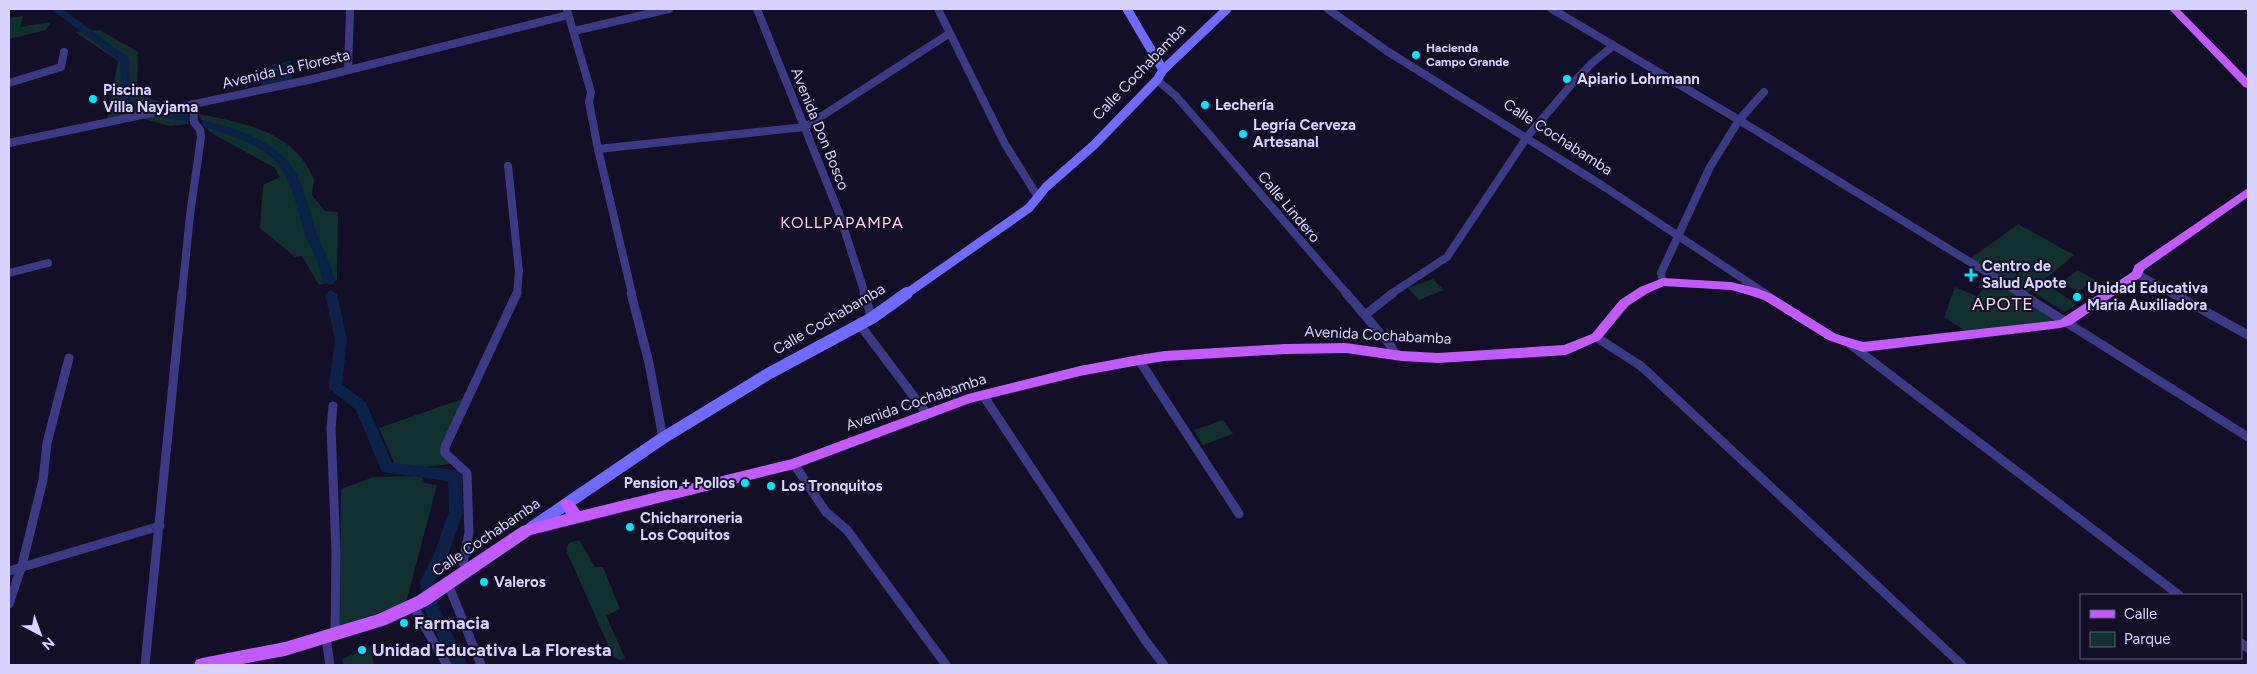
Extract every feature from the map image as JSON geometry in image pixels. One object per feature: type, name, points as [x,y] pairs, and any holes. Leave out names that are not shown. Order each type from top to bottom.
[{"type":"main road","points":[[2174,9],[2248,84]]},
{"type":"main road","points":[[2180,9],[2248,78]]},
{"type":"main road","name":"Avenida Cochabamba","points":[[527,530],[794,464],[926,414],[984,395],[1080,371],[1138,360],[1165,356],[1285,349],[1354,349],[1396,356],[1438,358],[1566,350],[1596,337],[1624,303],[1644,290],[1663,282],[1731,286],[1768,297],[1832,337],[1851,345],[1871,347],[2067,322],[2137,274],[2147,273],[2175,248],[2248,192]]},
{"type":"main road","name":"Avenida Cochabamba","points":[[2175,248],[2248,202]]},
{"type":"main road","points":[[567,504],[577,518]]},
{"type":"main road","name":"Calle Cochabamba","points":[[202,665],[285,649],[381,620],[422,600],[448,584],[527,530]]},
{"type":"street","points":[[348,70],[350,9]]},
{"type":"street","points":[[574,31],[669,9]]},
{"type":"street","name":"Avenida Don Bosco","points":[[758,9],[839,212],[872,318]]},
{"type":"street","points":[[938,9],[1005,144],[1038,197]]},
{"type":"street","points":[[1127,9],[1163,70]]},
{"type":"street","name":"Calle Cochabamba","points":[[527,530],[663,438],[768,374],[872,318],[1029,208],[1046,187],[1094,145],[1157,80],[1163,70],[1227,9]]},
{"type":"street","name":"Calle Cochabamba","points":[[1328,9],[1387,51],[1527,137],[1762,290],[1768,297]]},
{"type":"street","points":[[1552,9],[1739,120],[2067,322],[2248,437]]},
{"type":"street","points":[[567,12],[591,92],[589,102],[598,150],[616,233],[649,363],[663,438]]},
{"type":"street","name":"Avenida La Floresta","points":[[9,143],[348,70],[567,12]]},
{"type":"street","points":[[598,150],[804,127],[950,33]]},
{"type":"street","points":[[1365,315],[1397,290],[1446,257],[1527,137],[1585,70],[1613,46]]},
{"type":"street","points":[[9,83],[61,67],[64,52]]},
{"type":"street","name":"Calle Lindero","points":[[1157,80],[1182,103],[1365,315],[1391,346],[1396,356]]},
{"type":"street","points":[[1663,282],[1661,273],[1710,167],[1739,120],[1764,92]]},
{"type":"street","points":[[145,665],[190,215],[201,137],[200,130],[194,122],[193,104]]},
{"type":"street","points":[[468,570],[463,562],[469,533],[467,473],[445,453],[445,447],[518,296],[520,286],[519,271],[508,166]]},
{"type":"street","points":[[9,273],[48,263]]},
{"type":"street","points":[[2137,274],[2248,335]]},
{"type":"street","points":[[860,325],[926,414]]},
{"type":"street","points":[[1596,337],[1641,366],[1962,665]]},
{"type":"street","points":[[1851,345],[2178,594]]},
{"type":"street","points":[[9,604],[22,565],[43,480],[47,443],[69,358]]},
{"type":"street","points":[[1138,360],[1239,514]]},
{"type":"street","points":[[984,395],[1144,640],[1164,665]]},
{"type":"street","points":[[330,665],[330,636],[336,552],[331,428],[333,406]]},
{"type":"street","points":[[794,464],[826,512],[847,530],[946,665]]},
{"type":"street","points":[[9,571],[22,565],[160,526]]},
{"type":"street","points":[[448,584],[481,665]]},
{"type":"street","points":[[422,600],[447,665]]},
{"type":"green space","points":[[23,16],[20,27],[51,22],[46,30],[9,39],[9,18]]},
{"type":"green space","points":[[100,30],[138,52],[137,94],[173,106],[107,120],[118,61],[75,32]]},
{"type":"green space","points":[[177,110],[188,113],[188,124],[170,126],[141,118]]},
{"type":"green space","points":[[198,114],[259,129],[286,144],[298,154],[313,178],[312,195],[325,211],[338,212],[337,280],[319,285],[302,256],[295,257],[260,228],[263,185],[280,177],[275,168],[209,131]]},
{"type":"green space","points":[[2018,224],[2074,255],[2027,294],[1970,259]]},
{"type":"green space","points":[[2078,270],[2095,280],[2078,292],[2062,282]]},
{"type":"green space","points":[[1433,279],[1444,290],[1419,300],[1408,288]]},
{"type":"green space","points":[[1993,280],[2060,320],[1967,332],[1944,317],[1955,287],[1977,296]]},
{"type":"green space","points":[[2047,285],[2077,304],[2065,312],[2034,293]]},
{"type":"green space","points":[[465,398],[441,448],[451,464],[424,467],[395,465],[379,428]]},
{"type":"green space","points":[[1223,420],[1233,434],[1203,445],[1194,430]]},
{"type":"green space","points":[[417,476],[423,478],[424,483],[437,485],[406,603],[340,626],[341,489],[374,477]]},
{"type":"green space","points":[[579,540],[595,567],[603,567],[620,609],[606,616],[625,658],[621,660],[614,658],[566,550],[569,543]]},
{"type":"green space","points":[[371,647],[374,665],[343,665],[342,659]]},
{"type":"water","points":[[291,60],[292,80],[261,87],[262,68]]},
{"type":"waterway","points":[[56,9],[125,60],[126,103],[148,109]]},
{"type":"waterway","points":[[167,116],[188,119]]},
{"type":"waterway","points":[[206,124],[254,140],[279,160],[291,174],[313,239],[326,264],[329,281]]},
{"type":"waterway","points":[[331,294],[341,339],[335,386],[361,407],[387,468],[455,476],[456,512],[441,555],[427,582],[432,608],[460,665]]},
{"type":"place","name":"Hacienda Campo Grande","points":[[1416,55]]},
{"type":"place","name":"Apiario Lohrmann","points":[[1567,79]]},
{"type":"place","name":"Piscina Villa Nayjama","points":[[93,99]]},
{"type":"place","name":"Lechería","points":[[1205,105]]},
{"type":"place","name":"Legría Cerveza Artesanal","points":[[1243,134]]},
{"type":"place","name":"Centro de Salud Apote","points":[[1971,275]]},
{"type":"place","name":"Unidad Educativa Maria Auxiliadora","points":[[2077,297]]},
{"type":"place","name":"Pension + Pollos","points":[[745,483]]},
{"type":"place","name":"Los Tronquitos","points":[[771,486]]},
{"type":"place","name":"Chicharroneria Los Coquitos","points":[[630,527]]},
{"type":"place","name":"Valeros","points":[[484,582]]},
{"type":"place","name":"Farmacia","points":[[404,623]]},
{"type":"place","name":"Unidad Educativa La Floresta","points":[[362,650]]},
{"type":"district","name":"KOLLPAPAMPA","points":[[842,222]]},
{"type":"district","name":"APOTE","points":[[2003,304]]}]
